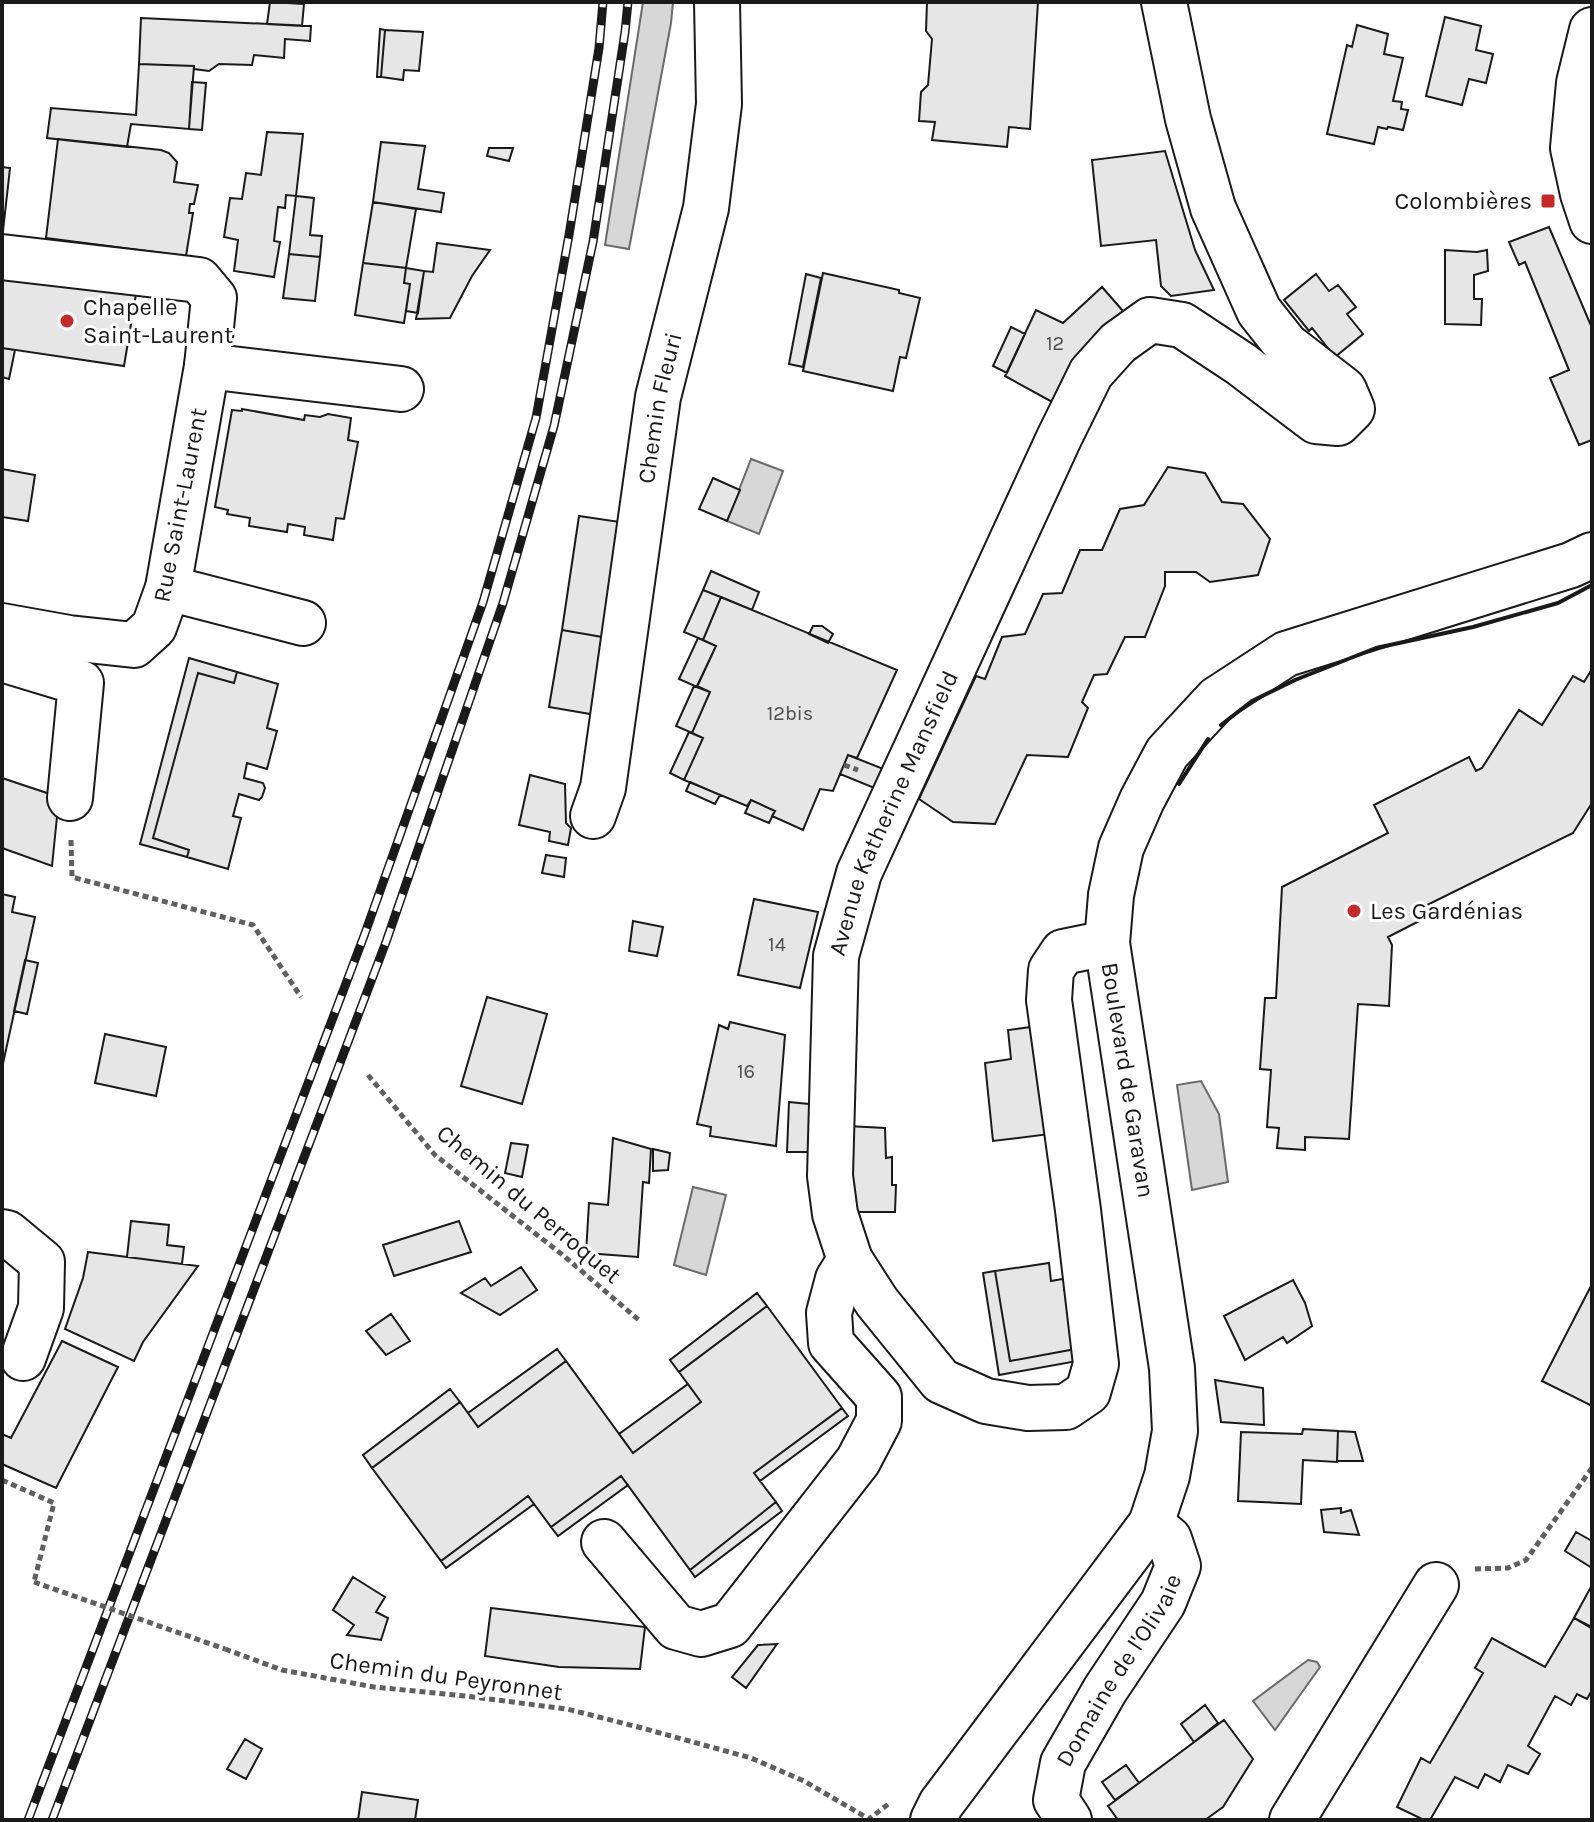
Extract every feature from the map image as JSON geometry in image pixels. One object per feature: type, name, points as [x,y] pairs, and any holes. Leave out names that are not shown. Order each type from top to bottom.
[{"type":"street","name":"Chemin Fleuri","points":[[593,816],[603,788],[658,397],[706,208],[719,104],[717,2]]},
{"type":"street","name":"Avenue Katherine Mansfield","points":[[1107,943],[1063,952],[1051,970],[1049,1000],[1096,1364],[1088,1392],[1066,1407],[1028,1408],[986,1401],[941,1381],[877,1302],[850,1260],[835,1214],[830,1176],[836,956],[859,873],[1059,438],[1091,373],[1118,343],[1150,320],[1182,325],[1241,364],[1316,421],[1338,423],[1352,409],[1344,390],[1286,345],[1259,311],[1213,208],[1188,119],[1164,2]]},
{"type":"street","points":[[1592,30],[1579,83],[1573,148],[1592,221]]},
{"type":"street","name":"Rue Saint-Laurent","points":[[2,257],[199,280],[214,298],[207,366],[168,588],[154,627],[134,645],[2,626]]},
{"type":"street","points":[[207,366],[401,389]]},
{"type":"street","name":"Boulevard de Garavan","points":[[937,1812],[1151,1524],[1167,1476],[1175,1431],[1172,1368],[1107,943],[1111,895],[1121,848],[1142,800],[1167,753],[1217,699],[1286,654],[1571,565],[1592,555]]},
{"type":"street","points":[[168,588],[303,623]]},
{"type":"street","points":[[2,659],[81,683],[70,798]]},
{"type":"street","points":[[2,1232],[42,1262],[41,1308],[23,1358]]},
{"type":"street","points":[[604,1542],[676,1627],[701,1634],[730,1625],[858,1461],[879,1421],[879,1397],[831,1343],[829,1313],[838,1279],[850,1260]]},
{"type":"street","name":"Domaine de l'Olivaie","points":[[1069,1820],[1056,1800],[1063,1763],[1105,1690],[1163,1603],[1178,1566],[1169,1539],[1151,1524]]},
{"type":"street","points":[[1292,1820],[1436,1585]]},
{"type":"path","points":[[70,798],[72,877],[253,925],[301,997]]},
{"type":"path","name":"Chemin du Perroquet","points":[[368,1075],[435,1155],[564,1256],[640,1321]]},
{"type":"path","points":[[1436,1585],[1453,1570],[1508,1568],[1526,1560],[1592,1468]]},
{"type":"path","name":"Chemin du Peyronnet","points":[[2,1480],[54,1503],[34,1582],[282,1670],[374,1687],[567,1709],[751,1758],[804,1781],[869,1819],[914,1785],[937,1812]]},
{"type":"shaded area","points":[[643,2],[673,2],[629,249],[605,245]]},
{"type":"shaded area","points":[[751,459],[783,471],[759,534],[727,521]]},
{"type":"shaded area","points":[[1201,1081],[1219,1114],[1228,1182],[1192,1190],[1177,1085]]},
{"type":"shaded area","points":[[693,1187],[726,1195],[706,1275],[674,1265]]},
{"type":"shaded area","points":[[1308,1660],[1317,1662],[1320,1667],[1275,1730],[1253,1701]]},
{"type":"building","points":[[270,2],[304,4],[302,26],[267,24]]},
{"type":"building","points":[[927,2],[1038,2],[1030,129],[1009,127],[1007,147],[932,140],[935,122],[919,121],[921,92],[928,85],[932,39],[926,31]]},
{"type":"building","points":[[1445,17],[1481,26],[1476,50],[1493,54],[1486,83],[1469,79],[1462,105],[1426,96]]},
{"type":"building","points":[[141,18],[311,26],[310,41],[285,39],[284,58],[254,55],[252,65],[219,64],[209,71],[194,69],[194,66],[139,64]]},
{"type":"building","points":[[1357,25],[1388,34],[1384,54],[1403,58],[1393,101],[1402,102],[1401,109],[1408,110],[1403,130],[1378,127],[1374,144],[1327,134],[1347,45],[1352,47]]},
{"type":"building","points":[[380,29],[385,30],[381,77],[377,77]]},
{"type":"building","points":[[385,30],[423,32],[419,71],[404,70],[403,80],[381,77]]},
{"type":"building","points":[[139,64],[194,66],[189,129],[131,124],[127,147],[47,138],[51,108],[136,115]]},
{"type":"building","points":[[192,82],[206,83],[202,130],[189,129]]},
{"type":"building","points":[[267,132],[303,134],[296,196],[286,195],[285,208],[278,207],[274,241],[280,242],[274,277],[234,271],[238,240],[224,237],[230,198],[242,199],[246,173],[261,175]]},
{"type":"building","points":[[58,139],[169,153],[177,162],[174,182],[198,185],[194,204],[190,204],[189,213],[193,213],[186,256],[46,238]]},
{"type":"building","points":[[381,142],[425,146],[418,189],[444,193],[441,212],[373,202]]},
{"type":"building","points":[[489,148],[513,148],[509,161],[487,156]]},
{"type":"building","points":[[1165,151],[1195,250],[1214,290],[1171,296],[1161,286],[1156,240],[1101,246],[1092,160]]},
{"type":"building","points":[[2,167],[10,168],[3,231],[2,231]]},
{"type":"building","points":[[296,196],[314,198],[310,235],[322,236],[320,257],[289,254]]},
{"type":"building","points":[[373,202],[416,209],[406,268],[363,263]]},
{"type":"building","points":[[1549,227],[1592,328],[1592,440],[1579,445],[1550,378],[1569,370],[1525,262],[1519,265],[1509,242]]},
{"type":"building","points":[[437,243],[490,250],[450,318],[416,319],[424,271],[433,272]]},
{"type":"building","points":[[1445,250],[1487,250],[1488,271],[1474,275],[1474,299],[1482,299],[1481,325],[1445,324]]},
{"type":"building","points":[[289,254],[320,257],[315,301],[283,298]]},
{"type":"building","points":[[363,263],[406,268],[404,283],[410,284],[404,323],[355,315]]},
{"type":"building","points":[[406,268],[424,271],[418,313],[406,311],[410,284],[404,283]]},
{"type":"building","points":[[823,273],[899,290],[899,293],[920,298],[906,358],[900,357],[893,391],[803,371]]},
{"type":"building","name":"Chapelle Saint-Laurent","points":[[2,274],[136,294],[124,366],[2,348]]},
{"type":"building","points":[[806,274],[821,278],[803,367],[789,364]]},
{"type":"building","points":[[1316,274],[1329,291],[1338,285],[1356,307],[1347,314],[1363,334],[1335,357],[1284,300]]},
{"type":"building","points":[[1102,287],[1123,311],[1081,353],[1056,404],[1005,376],[1036,310],[1063,323]]},
{"type":"building","points":[[1011,327],[1025,334],[1007,373],[993,366]]},
{"type":"building","points":[[2,348],[15,350],[9,379],[2,377]]},
{"type":"building","points":[[232,410],[304,420],[305,415],[320,417],[328,414],[351,418],[348,440],[358,442],[344,519],[336,518],[333,540],[304,535],[305,527],[288,524],[287,532],[249,526],[250,518],[227,514],[228,510],[215,507]]},
{"type":"building","points":[[1168,467],[1205,473],[1222,502],[1243,504],[1270,539],[1258,575],[1210,582],[1196,572],[1165,572],[1165,586],[1145,637],[1125,637],[1107,674],[1094,675],[1082,702],[1088,708],[1068,757],[1027,755],[995,824],[953,822],[919,799],[976,676],[985,679],[1002,637],[1025,634],[1043,594],[1062,593],[1080,550],[1102,550],[1120,509],[1144,505]]},
{"type":"building","points":[[2,469],[35,475],[28,521],[2,517]]},
{"type":"building","points":[[713,478],[740,490],[727,521],[699,509]]},
{"type":"building","points":[[579,516],[627,523],[608,638],[562,630]]},
{"type":"building","points":[[711,571],[759,592],[752,610],[703,590]]},
{"type":"building","points":[[703,590],[721,597],[703,640],[684,632]]},
{"type":"building","points":[[721,597],[897,670],[857,758],[848,755],[833,791],[820,789],[803,830],[772,816],[775,811],[751,800],[747,806],[684,780],[703,738],[692,733],[710,692],[697,686],[716,646],[703,640]]},
{"type":"building","points":[[813,626],[822,626],[833,634],[828,643],[809,634]]},
{"type":"building","points":[[562,630],[608,638],[596,715],[549,707]]},
{"type":"building","points":[[698,638],[716,646],[697,687],[679,679]]},
{"type":"building","points":[[189,658],[237,672],[234,683],[198,673],[153,838],[189,850],[187,857],[140,844]]},
{"type":"building","name":"Les Gardénias","points":[[1592,669],[1592,803],[1573,833],[1425,906],[1429,916],[1388,937],[1392,945],[1389,1006],[1358,1004],[1349,1139],[1305,1137],[1305,1150],[1277,1148],[1279,1128],[1267,1127],[1271,1070],[1260,1069],[1265,998],[1276,998],[1282,887],[1388,833],[1374,805],[1469,757],[1476,771],[1482,768],[1519,710],[1542,725],[1573,676],[1584,682]]},
{"type":"building","points":[[237,672],[278,684],[267,728],[277,731],[267,769],[247,763],[244,778],[263,783],[265,788],[259,800],[239,794],[233,816],[241,818],[228,869],[187,857],[189,850],[153,838],[198,673],[234,683]]},
{"type":"building","points":[[694,686],[710,692],[692,733],[676,726]]},
{"type":"building","points":[[689,732],[703,738],[684,780],[670,773]]},
{"type":"building","points":[[848,755],[891,772],[884,792],[840,774]]},
{"type":"building","points":[[530,775],[565,784],[566,823],[571,828],[568,845],[549,841],[550,832],[519,825]]},
{"type":"building","points":[[2,778],[59,797],[52,866],[2,848]]},
{"type":"building","points":[[690,782],[720,795],[715,804],[686,791]]},
{"type":"building","points":[[751,800],[775,811],[769,823],[745,813]]},
{"type":"building","points":[[546,855],[566,858],[564,877],[542,873]]},
{"type":"building","points":[[2,894],[15,897],[12,912],[35,917],[2,1068]]},
{"type":"building","points":[[754,899],[818,912],[800,988],[738,975]]},
{"type":"building","points":[[633,921],[663,927],[657,956],[629,951]]},
{"type":"building","points":[[25,960],[38,963],[27,1014],[14,1011]]},
{"type":"building","points":[[487,997],[547,1014],[522,1104],[461,1086]]},
{"type":"building","points":[[730,1022],[785,1035],[776,1146],[710,1136],[711,1127],[697,1124],[719,1025],[728,1029]]},
{"type":"building","points":[[1038,1026],[1050,1134],[993,1141],[985,1063],[1011,1059],[1008,1030]]},
{"type":"building","points":[[105,1034],[166,1047],[156,1096],[95,1083]]},
{"type":"building","points":[[789,1102],[819,1105],[818,1152],[787,1152]]},
{"type":"building","points":[[847,1126],[885,1128],[886,1158],[892,1157],[892,1185],[896,1185],[895,1212],[854,1212]]},
{"type":"building","points":[[613,1138],[651,1149],[649,1183],[643,1182],[638,1257],[586,1253],[589,1203],[608,1205]]},
{"type":"building","points":[[511,1143],[528,1145],[522,1177],[505,1173]]},
{"type":"building","points":[[653,1149],[670,1153],[668,1170],[653,1171]]},
{"type":"building","points":[[131,1221],[169,1225],[167,1245],[184,1247],[182,1264],[127,1257]]},
{"type":"building","points":[[459,1221],[471,1252],[394,1276],[383,1245]]},
{"type":"building","points":[[88,1252],[198,1266],[143,1342],[134,1361],[65,1329],[83,1278]]},
{"type":"building","points":[[1049,1263],[1051,1281],[1062,1279],[1066,1283],[1064,1290],[1073,1297],[1081,1348],[1010,1361],[995,1271]]},
{"type":"building","points":[[521,1267],[537,1290],[500,1315],[461,1293],[485,1278],[491,1286]]},
{"type":"building","points":[[995,1271],[1010,1361],[1081,1348],[1083,1360],[999,1375],[983,1273]]},
{"type":"building","points":[[1293,1280],[1312,1326],[1287,1343],[1283,1337],[1245,1360],[1224,1316]]},
{"type":"building","points":[[1592,1284],[1592,1406],[1542,1381]]},
{"type":"building","points":[[757,1293],[767,1306],[679,1372],[670,1360]]},
{"type":"building","points":[[767,1306],[842,1408],[754,1473],[776,1502],[690,1570],[621,1476],[551,1527],[528,1496],[441,1561],[372,1468],[460,1402],[478,1427],[566,1361],[633,1453],[701,1402],[679,1372]]},
{"type":"building","points":[[391,1314],[410,1341],[386,1355],[366,1331]]},
{"type":"building","points":[[62,1341],[118,1367],[56,1488],[2,1464],[2,1434],[11,1438]]},
{"type":"building","points":[[557,1349],[566,1361],[478,1427],[468,1413]]},
{"type":"building","points":[[1215,1380],[1263,1388],[1264,1425],[1221,1422]]},
{"type":"building","points":[[688,1384],[701,1402],[633,1453],[619,1434]]},
{"type":"building","points":[[450,1389],[460,1402],[372,1468],[363,1455]]},
{"type":"building","points":[[842,1408],[848,1416],[760,1481],[754,1473]]},
{"type":"building","points":[[1303,1429],[1338,1431],[1337,1462],[1303,1460],[1301,1504],[1238,1501],[1241,1432],[1302,1434]]},
{"type":"building","points":[[1338,1431],[1355,1432],[1363,1461],[1337,1461]]},
{"type":"building","points":[[621,1476],[628,1485],[558,1536],[551,1527]]},
{"type":"building","points":[[528,1496],[534,1504],[446,1568],[441,1561]]},
{"type":"building","points":[[776,1502],[782,1511],[695,1577],[690,1570]]},
{"type":"building","points":[[1341,1508],[1341,1513],[1351,1510],[1359,1535],[1324,1532],[1321,1510]]},
{"type":"building","points":[[1576,1532],[1592,1541],[1592,1568],[1565,1551]]},
{"type":"building","points":[[353,1577],[385,1597],[376,1612],[388,1618],[381,1640],[347,1635],[354,1625],[333,1610]]},
{"type":"building","points":[[1592,1585],[1592,1627],[1591,1628],[1574,1618]]},
{"type":"building","points":[[491,1608],[645,1627],[640,1669],[559,1667],[485,1656]]},
{"type":"building","points":[[1574,1618],[1592,1627],[1592,1690],[1587,1699],[1577,1694],[1571,1705],[1555,1696],[1528,1746],[1540,1754],[1528,1774],[1508,1765],[1500,1782],[1485,1774],[1478,1788],[1455,1777],[1430,1820],[1397,1807],[1421,1758],[1430,1763],[1483,1673],[1475,1668],[1492,1638],[1545,1667]]},
{"type":"building","points":[[777,1644],[746,1688],[732,1677],[758,1645]]},
{"type":"building","points":[[1205,1705],[1218,1723],[1194,1742],[1181,1724]]},
{"type":"building","points":[[1224,1720],[1253,1759],[1223,1807],[1205,1820],[1118,1820],[1108,1806]]},
{"type":"building","points":[[245,1739],[262,1749],[246,1779],[227,1769]]},
{"type":"building","points":[[1126,1765],[1139,1783],[1115,1800],[1102,1782]]},
{"type":"building","points":[[362,1792],[418,1800],[415,1820],[358,1820]]},
{"type":"railway","points":[[28,1820],[364,936],[483,602],[536,418],[569,235],[599,48],[603,2]]},
{"type":"railway","points":[[52,1820],[386,942],[503,603],[554,426],[593,242],[628,2]]},
{"type":"wall","points":[[1221,725],[1252,701],[1295,680],[1376,648],[1473,627],[1558,603],[1592,585]]},
{"type":"wall","points":[[1179,784],[1208,739]]},
{"type":"place","name":"Colombières","points":[[1548,201]]},
{"type":"place","name":"Chapelle Saint-Laurent","points":[[67,321]]},
{"type":"place","name":"Les Gardénias","points":[[1354,911]]}]
